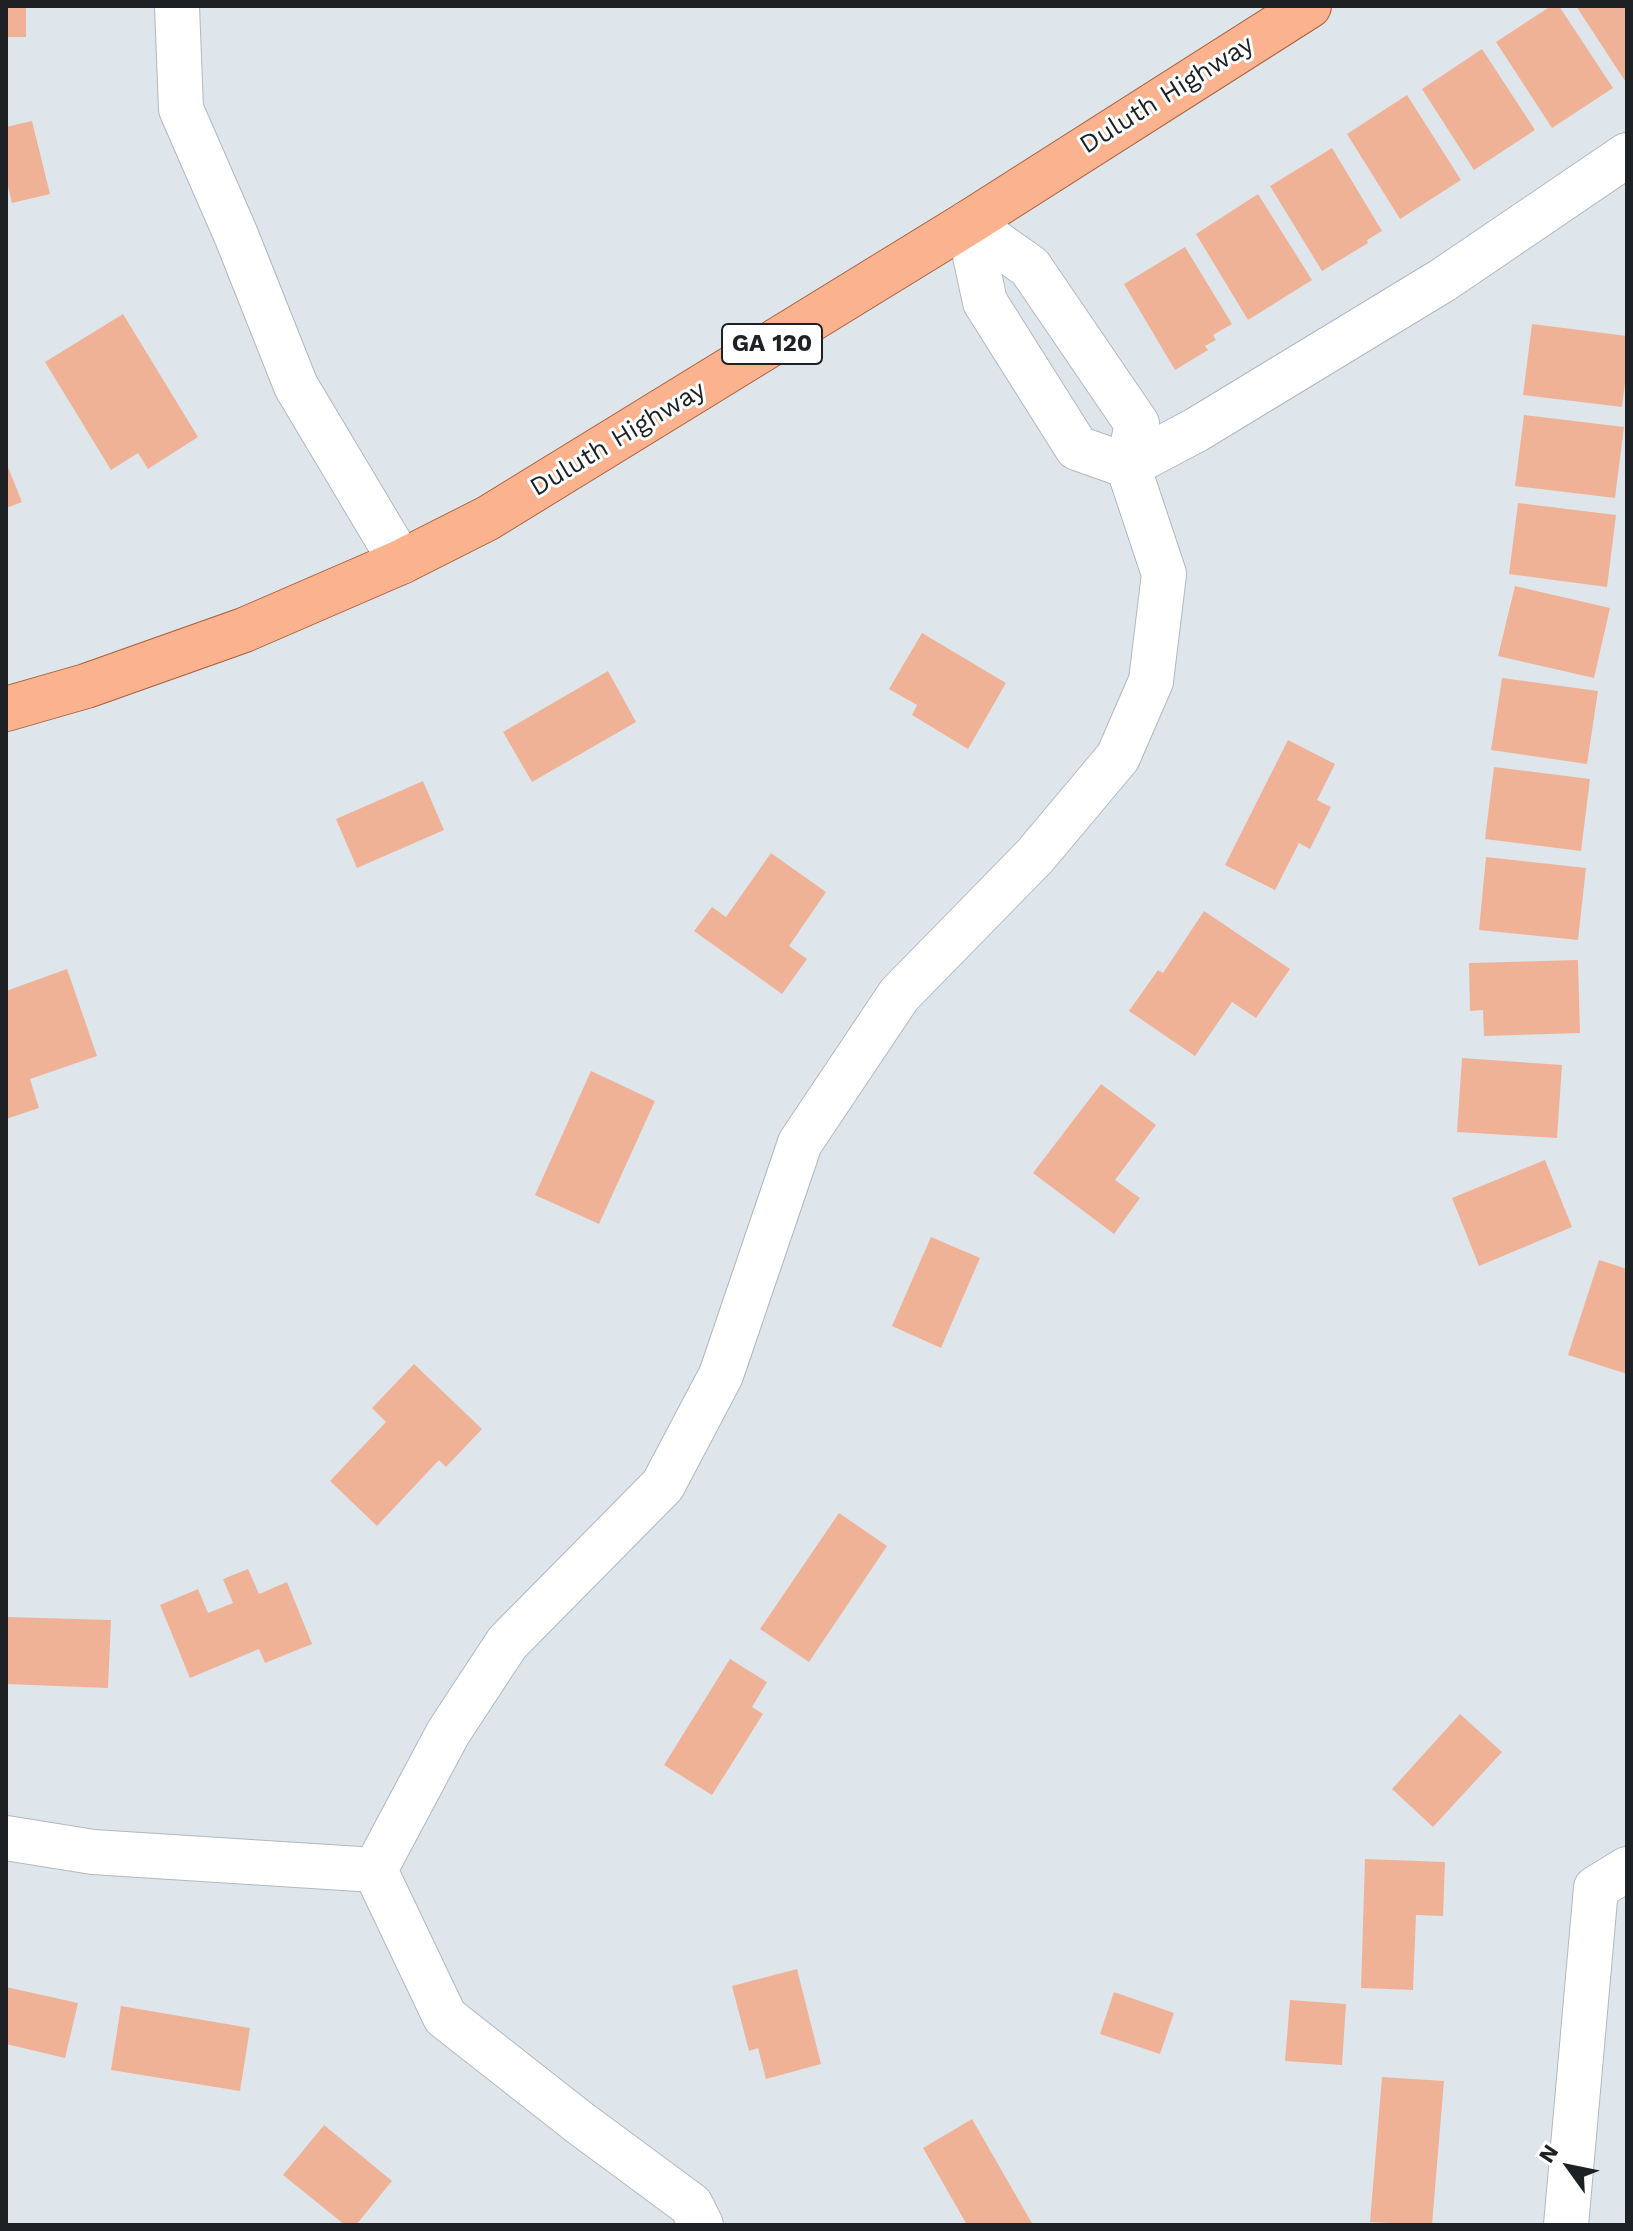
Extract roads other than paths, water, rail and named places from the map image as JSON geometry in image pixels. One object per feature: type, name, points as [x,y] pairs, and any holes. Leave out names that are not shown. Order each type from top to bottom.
[{"type":"main road","name":"Duluth Highway","points":[[6,709],[86,686],[244,630],[401,562],[488,518],[968,223],[1309,6]]},
{"type":"street","points":[[177,6],[181,109],[236,235],[296,386],[401,562]]},
{"type":"street","points":[[968,223],[985,302],[1077,448],[1128,466],[1196,430],[1443,280],[1627,155]]},
{"type":"street","points":[[375,1870],[448,1733],[507,1643],[663,1485],[721,1375],[800,1143],[899,995],[1035,856],[1118,757],[1151,681],[1164,574],[1128,466],[1137,424],[1030,267],[968,223]]},
{"type":"street","points":[[6,1838],[93,1852],[375,1870]]},
{"type":"street","points":[[1566,2225],[1596,1888],[1627,1869]]},
{"type":"street","points":[[375,1870],[445,2017],[691,2205],[701,2225]]}]
